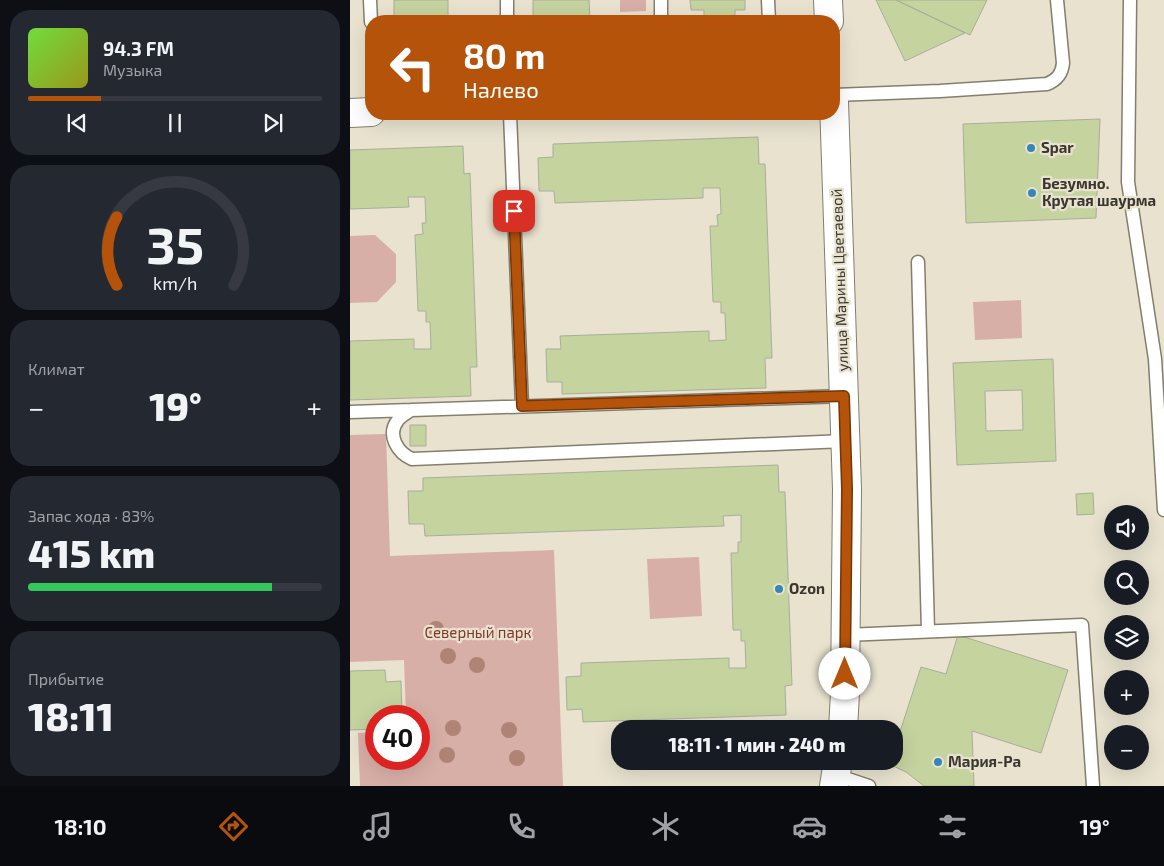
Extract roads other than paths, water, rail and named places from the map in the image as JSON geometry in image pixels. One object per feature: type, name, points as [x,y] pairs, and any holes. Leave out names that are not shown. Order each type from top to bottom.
[{"type":"street","points":[[828,0],[829,15]]},
{"type":"street","points":[[350,112],[365,112]]},
{"type":"street","name":"улица Марины Цветаевой","points":[[835,120],[845,441],[846,634],[844,720]]},
{"type":"lane","points":[[370,0],[371,15]]},
{"type":"lane","points":[[507,0],[508,15]]},
{"type":"lane","points":[[660,0],[661,15]]},
{"type":"lane","points":[[768,0],[769,15]]},
{"type":"lane","points":[[840,95],[931,92],[1047,84],[1059,76],[1063,63],[1057,0]]},
{"type":"lane","points":[[1130,0],[1128,182],[1154,359],[1164,510]]},
{"type":"lane","points":[[510,120],[522,406]]},
{"type":"lane","points":[[918,262],[928,631]]},
{"type":"lane","points":[[350,412],[844,396]]},
{"type":"lane","points":[[410,410],[398,420],[394,429],[394,440],[404,456],[412,459],[845,441]]},
{"type":"lane","points":[[846,634],[1082,625],[1093,786]]},
{"type":"lane","points":[[836,774],[869,786]]},
{"type":"place","name":"Spar","points":[[1031,148]]},
{"type":"place","name":"Безумно. Крутая шаурма","points":[[1032,193]]},
{"type":"place","name":"Ozon","points":[[779,589]]},
{"type":"place","name":"Мария-Ра","points":[[938,762]]},
{"type":"park label","name":"Северный парк","points":[[478,633]]}]
